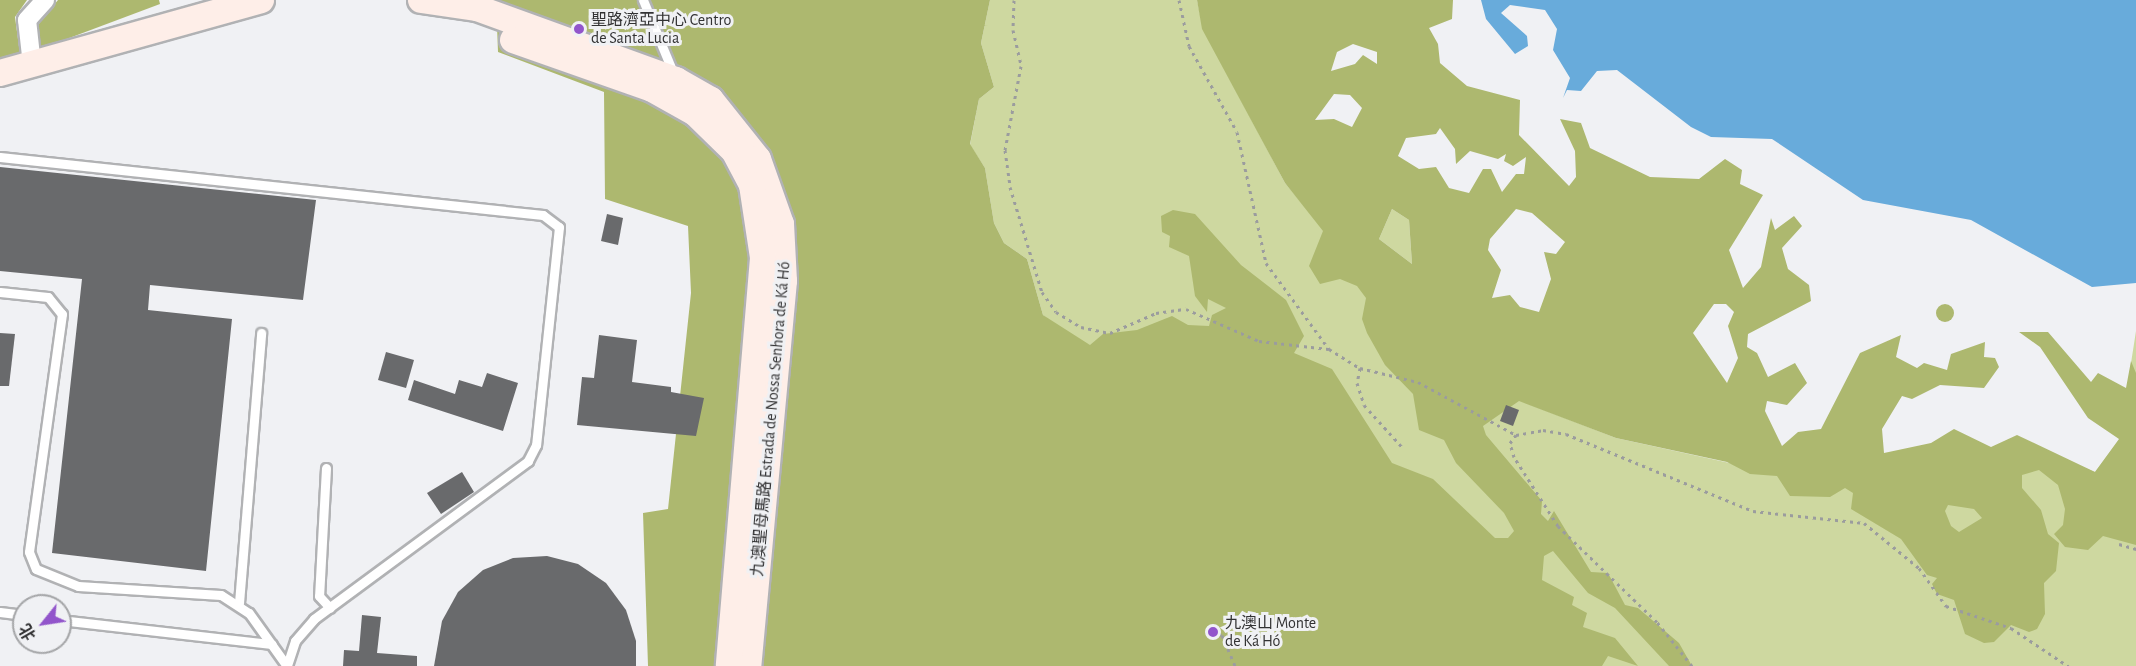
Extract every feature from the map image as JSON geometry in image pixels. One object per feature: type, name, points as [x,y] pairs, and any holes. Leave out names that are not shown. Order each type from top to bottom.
[{"type":"street","points":[[32,65],[27,20],[45,0]]},
{"type":"street","points":[[0,73],[261,0]]},
{"type":"street","name":"九澳聖母馬路 Estrada de Nossa Senhora de Ká Hó","points":[[424,1],[477,9],[676,80],[711,100],[753,151],[776,202],[785,249],[748,666]]},
{"type":"street","name":"九澳聖母馬路 Estrada de Nossa Senhora de Ká Hó","points":[[424,1],[474,25],[652,89],[695,113],[742,166],[763,228],[729,666]]},
{"type":"street","points":[[676,80],[695,113]]},
{"type":"lane","points":[[644,0],[676,80]]},
{"type":"lane","points":[[0,156],[543,215],[559,227],[536,445],[528,461],[330,608],[295,641],[287,666]]},
{"type":"lane","points":[[0,292],[48,297],[62,314],[29,552],[36,569],[78,586],[221,595],[239,603],[287,666]]},
{"type":"lane","points":[[239,603],[261,333]]},
{"type":"lane","points":[[327,468],[319,596],[330,608]]},
{"type":"lane","points":[[72,621],[272,644]]},
{"type":"path","points":[[1014,0],[1019,85],[1006,119],[1005,150],[1010,187],[1042,292],[1056,312],[1081,327],[1110,333],[1156,313],[1186,309],[1259,341],[1329,349]]},
{"type":"path","points":[[1179,0],[1189,46],[1238,132],[1266,263],[1329,349],[1360,368],[1418,382],[1516,435]]},
{"type":"path","points":[[1360,368],[1357,384],[1364,405],[1403,448]]},
{"type":"path","points":[[1692,666],[1658,622],[1551,518],[1514,456],[1510,443],[1516,435],[1543,429],[1566,434],[1753,511],[1864,523],[1899,546],[1946,606],[2011,628],[2068,666]]},
{"type":"path","points":[[2119,544],[2136,549]]},
{"type":"path","points":[[1212,632],[1222,635],[1235,666]]},
{"type":"green space","points":[[0,0],[27,0],[15,17],[20,54],[0,59]]},
{"type":"green space","points":[[58,0],[159,0],[160,4],[40,49],[37,26]]},
{"type":"green space","points":[[496,0],[990,0],[981,43],[994,87],[979,99],[970,144],[985,168],[994,223],[1004,243],[1027,259],[1043,315],[1090,345],[1103,334],[1137,330],[1172,316],[1188,325],[1209,326],[1212,315],[1226,308],[1208,299],[1207,312],[1195,296],[1189,256],[1169,247],[1170,236],[1162,232],[1161,216],[1173,210],[1195,214],[1241,265],[1286,300],[1304,336],[1294,353],[1332,369],[1392,463],[1433,479],[1495,538],[1508,538],[1514,531],[1504,513],[1456,463],[1444,440],[1419,430],[1413,394],[1385,365],[1367,333],[1362,319],[1366,298],[1357,286],[1340,279],[1320,284],[1309,266],[1323,231],[1285,183],[1202,29],[1197,0],[1453,0],[1452,19],[1429,28],[1438,44],[1440,63],[1467,86],[1520,100],[1519,135],[1569,186],[1576,177],[1575,151],[1560,119],[1581,123],[1590,148],[1650,177],[1699,179],[1725,159],[1742,170],[1740,184],[1763,195],[1729,250],[1743,288],[1761,267],[1771,218],[1775,230],[1794,216],[1802,226],[1782,248],[1788,269],[1809,285],[1811,301],[1748,334],[1747,347],[1757,353],[1768,377],[1795,363],[1807,383],[1787,405],[1767,401],[1765,411],[1782,446],[1798,432],[1821,429],[1860,353],[1901,335],[1896,357],[1917,368],[1924,363],[1947,370],[1951,354],[1985,342],[1984,357],[1995,358],[1999,367],[1984,388],[1940,385],[1912,399],[1902,396],[1882,429],[1884,453],[1931,443],[1954,429],[1991,447],[2017,435],[2095,472],[2119,439],[2088,418],[2040,347],[2019,332],[2048,332],[2091,382],[2098,373],[2126,388],[2131,361],[2136,373],[2136,545],[2103,536],[2088,550],[2065,547],[2054,534],[2063,525],[2065,509],[2058,485],[2039,470],[2022,475],[2022,488],[2041,510],[2048,534],[2059,543],[2056,571],[2044,583],[2045,614],[2037,629],[2029,632],[2011,625],[1994,642],[1984,643],[1965,634],[1954,600],[1937,594],[1932,584],[1937,578],[1927,575],[1901,539],[1851,509],[1853,493],[1845,488],[1830,497],[1790,496],[1777,476],[1750,474],[1727,462],[1616,438],[1519,401],[1483,426],[1486,435],[1542,501],[1541,514],[1548,521],[1554,511],[1591,572],[1608,573],[1625,605],[1638,608],[1679,643],[1692,666],[1669,666],[1615,608],[1588,593],[1553,551],[1544,556],[1542,580],[1574,597],[1572,605],[1587,613],[1583,627],[1615,638],[1638,666],[1608,656],[1602,666],[648,666],[643,513],[668,509],[691,293],[688,226],[605,199],[604,92],[498,52]],"holes":[[[1353,44],[1377,52],[1377,64],[1363,55],[1355,64],[1331,71],[1337,52]],[[1334,94],[1350,95],[1362,108],[1352,127],[1334,119],[1315,120]],[[1440,128],[1455,149],[1456,164],[1470,151],[1498,159],[1506,154],[1504,161],[1513,166],[1526,157],[1524,174],[1516,174],[1502,192],[1491,169],[1483,169],[1469,193],[1449,188],[1436,167],[1419,169],[1398,156],[1406,138],[1436,134]],[[1392,209],[1409,220],[1412,264],[1379,239]],[[1516,209],[1532,213],[1565,242],[1556,254],[1544,252],[1551,279],[1539,312],[1520,307],[1510,295],[1492,298],[1501,270],[1488,250],[1490,239]],[[1714,304],[1726,304],[1734,312],[1728,326],[1738,358],[1727,383],[1693,333]],[[1948,505],[1974,509],[1982,518],[1959,532],[1951,526],[1945,511]]]},
{"type":"green space","points":[[990,0],[1197,0],[1203,29],[1285,183],[1439,369],[1616,438],[1757,469],[2037,448],[2095,472],[2119,440],[2136,331],[2136,666],[1573,666],[1123,356],[1074,340],[1043,315],[1027,259],[1004,243],[994,223],[985,168],[970,145],[979,99],[994,87],[981,43]]},
{"type":"green space","points":[[1392,209],[1409,220],[1412,264],[1379,239]]},
{"type":"green space","points":[[1941,304],[1949,304],[1954,309],[1952,320],[1941,322],[1936,317],[1936,309]]},
{"type":"water","points":[[1481,0],[2136,0],[2136,283],[2092,287],[1971,220],[1863,200],[1772,139],[1711,137],[1691,127],[1617,70],[1597,71],[1581,91],[1567,90],[1563,98],[1570,78],[1553,50],[1557,29],[1545,10],[1510,5],[1501,13],[1527,36],[1528,46],[1515,54],[1486,19]]},
{"type":"building","points":[[0,167],[316,200],[303,300],[150,285],[148,310],[232,319],[206,571],[52,553],[82,279],[0,271]]},
{"type":"building","points":[[607,214],[623,218],[618,245],[601,241]]},
{"type":"building","points":[[0,333],[15,334],[9,386],[0,386]]},
{"type":"building","points":[[599,335],[637,340],[632,382],[671,387],[671,392],[704,398],[696,436],[577,425],[582,377],[594,378]]},
{"type":"building","points":[[386,352],[414,360],[406,388],[378,380]]},
{"type":"building","points":[[487,373],[518,383],[503,431],[408,400],[414,380],[455,394],[459,380],[482,387]]},
{"type":"building","points":[[1506,405],[1519,410],[1513,426],[1500,421]]},
{"type":"building","points":[[462,472],[474,492],[441,514],[427,493]]},
{"type":"building","points":[[547,556],[578,564],[606,583],[626,610],[636,641],[636,666],[434,666],[442,621],[458,592],[483,570],[513,558]]},
{"type":"building","points":[[362,615],[381,617],[377,653],[417,656],[417,666],[343,666],[344,650],[359,651]]},
{"type":"place","name":"聖路濟亞中心 Centro de Santa Lucia","points":[[579,29]]},
{"type":"place","name":"九澳山 Monte de Ká Hó","points":[[1213,632]]}]
